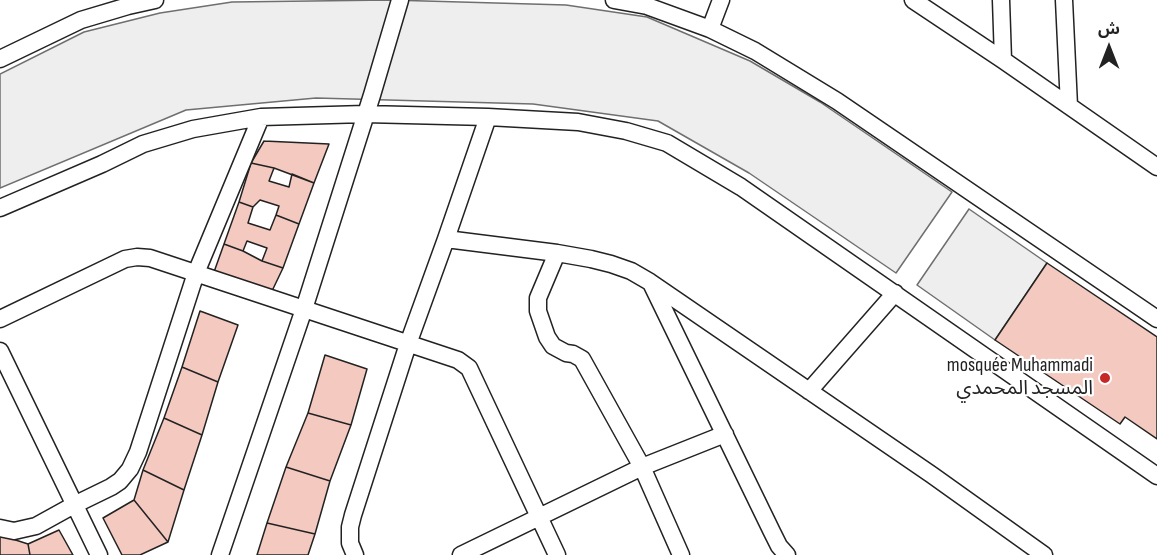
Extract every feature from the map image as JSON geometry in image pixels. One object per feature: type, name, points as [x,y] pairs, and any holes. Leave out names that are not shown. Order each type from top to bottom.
[{"type":"street","points":[[0,59],[81,20],[155,0]]},
{"type":"street","points":[[220,555],[304,309],[400,0]]},
{"type":"street","points":[[614,0],[647,6],[710,29],[755,51],[837,101],[1157,319]]},
{"type":"street","points":[[710,29],[721,0]]},
{"type":"street","points":[[913,0],[1157,167]]},
{"type":"street","points":[[1001,0],[1003,60]]},
{"type":"street","points":[[1064,0],[1069,106]]},
{"type":"street","points":[[0,208],[143,144],[193,129],[261,117],[365,114],[488,117],[578,122],[626,130],[667,142],[741,187],[1157,476]]},
{"type":"street","points":[[0,528],[14,531],[36,526],[111,487],[120,481],[130,469],[138,452],[196,273],[261,117]]},
{"type":"street","points":[[355,555],[350,543],[353,514],[408,344],[488,117]]},
{"type":"street","points":[[446,239],[591,258],[630,271],[650,282],[932,475],[1044,555]]},
{"type":"street","points":[[557,253],[538,298],[538,312],[547,337],[553,346],[582,359],[642,467],[681,555]]},
{"type":"street","points":[[0,319],[125,258],[150,258],[458,360],[469,368],[557,555]]},
{"type":"street","points":[[650,282],[779,546],[788,555]]},
{"type":"street","points":[[809,391],[895,293]]},
{"type":"street","points":[[0,351],[99,555]]},
{"type":"street","points":[[461,555],[642,467],[725,434]]},
{"type":"shaded area","points":[[390,0],[566,5],[647,17],[750,61],[820,102],[952,192],[896,273],[749,173],[658,121],[533,104],[316,98],[186,110],[0,188],[0,74],[84,32],[160,13],[232,2]]},
{"type":"shaded area","points":[[969,209],[1047,263],[995,340],[917,285]]},
{"type":"building","points":[[264,141],[329,144],[314,183],[274,168],[251,163]]},
{"type":"building","points":[[251,163],[274,168],[269,181],[289,187],[292,174],[314,183],[299,224],[276,215],[279,206],[260,200],[253,207],[239,202]]},
{"type":"building","points":[[239,202],[253,207],[248,223],[270,230],[276,215],[299,224],[283,268],[262,261],[267,248],[247,241],[243,251],[224,244]]},
{"type":"building","points":[[224,244],[283,268],[272,291],[214,272]]},
{"type":"building","name":"mosquée Muhammadi المسجد المحمدي","points":[[1047,263],[1157,337],[1157,439],[1125,417],[1120,424],[995,340]]},
{"type":"building","points":[[200,311],[238,325],[218,382],[182,367]]},
{"type":"building","points":[[325,355],[367,369],[351,425],[308,413]]},
{"type":"building","points":[[182,367],[218,382],[202,435],[164,418]]},
{"type":"building","points":[[308,413],[351,425],[330,481],[286,467]]},
{"type":"building","points":[[164,418],[202,435],[184,490],[143,470]]},
{"type":"building","points":[[286,467],[330,481],[315,534],[267,523]]},
{"type":"building","points":[[143,470],[184,490],[168,542],[134,500]]},
{"type":"building","points":[[134,500],[168,542],[140,555],[122,555],[103,518]]},
{"type":"building","points":[[267,523],[315,534],[308,555],[257,555]]},
{"type":"building","points":[[59,530],[73,555],[30,555],[28,544]]},
{"type":"building","points":[[0,535],[28,544],[30,555],[0,555]]},
{"type":"place","name":"mosquée Muhammadi المسجد المحمدي","points":[[1105,378]]}]
